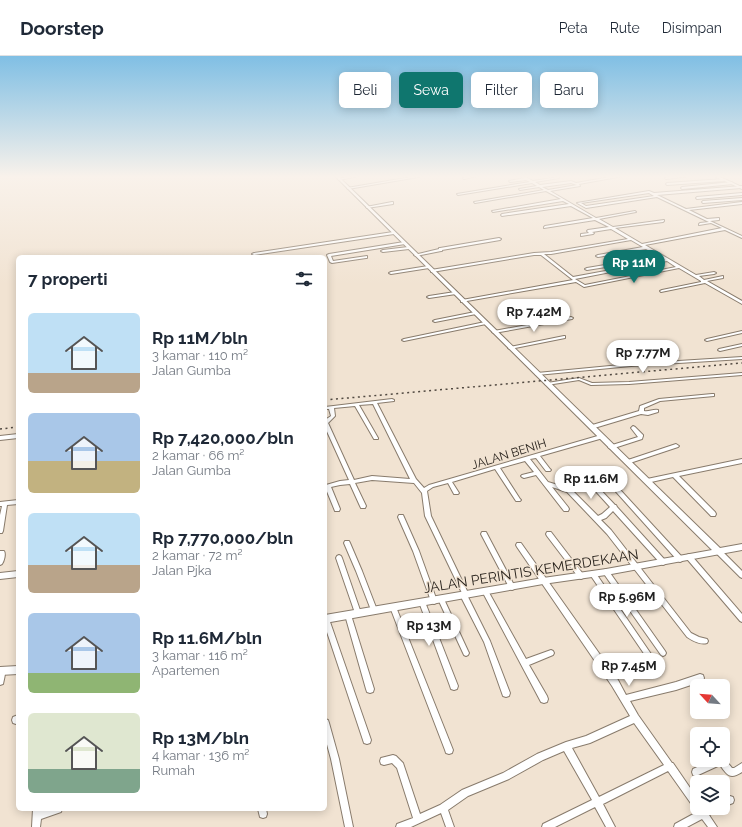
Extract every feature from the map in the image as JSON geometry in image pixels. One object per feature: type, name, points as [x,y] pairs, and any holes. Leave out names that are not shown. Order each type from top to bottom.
[{"type":"street","points":[[372,212],[742,575]]},
{"type":"street","points":[[502,215],[523,212]]},
{"type":"street","points":[[583,212],[742,304]]},
{"type":"street","points":[[545,227],[635,212]]},
{"type":"street","points":[[689,212],[741,236]]},
{"type":"street","points":[[706,220],[718,218]]},
{"type":"street","points":[[582,235],[592,234],[589,231],[663,221]]},
{"type":"street","points":[[700,224],[712,222]]},
{"type":"street","points":[[642,245],[735,229]]},
{"type":"street","points":[[254,254],[393,233]]},
{"type":"street","points":[[391,274],[542,254],[631,239]]},
{"type":"street","points":[[366,257],[332,262],[329,254],[410,240]]},
{"type":"street","points":[[416,255],[441,250],[440,249],[499,240]]},
{"type":"street","points":[[383,251],[408,248]]},
{"type":"street","points":[[598,256],[646,248]]},
{"type":"street","points":[[542,254],[581,285],[586,286],[679,267]]},
{"type":"street","points":[[587,270],[662,257]]},
{"type":"street","points":[[462,301],[668,260]]},
{"type":"street","points":[[695,276],[714,273]]},
{"type":"street","points":[[662,291],[722,277]]},
{"type":"street","points":[[429,297],[455,293]]},
{"type":"street","points":[[435,322],[475,313]]},
{"type":"street","points":[[494,332],[570,318]]},
{"type":"street","points":[[404,340],[484,323]]},
{"type":"street","points":[[707,340],[742,332]]},
{"type":"street","points":[[510,348],[564,337]]},
{"type":"street","points":[[720,350],[742,345]]},
{"type":"street","points":[[537,374],[631,365],[742,358]]},
{"type":"street","points":[[547,384],[579,379],[591,384],[629,383],[742,374]]},
{"type":"street","points":[[641,412],[642,407],[659,400],[712,395]]},
{"type":"street","points":[[327,408],[392,400]]},
{"type":"street","points":[[374,402],[414,481],[424,491],[427,497],[428,516],[487,641],[506,694]]},
{"type":"street","points":[[356,404],[376,438]]},
{"type":"street","points":[[327,421],[333,416],[331,407]]},
{"type":"street","points":[[591,428],[641,412],[648,413],[656,411]]},
{"type":"street","points":[[327,424],[363,506]]},
{"type":"street","points":[[611,447],[640,438],[641,436],[633,428]]},
{"type":"street","points":[[0,438],[16,436]]},
{"type":"street","name":"JALAN BENIH","points":[[424,491],[431,486],[602,437]]},
{"type":"street","points":[[627,462],[676,446]]},
{"type":"street","points":[[537,456],[548,470]]},
{"type":"street","points":[[526,458],[566,509]]},
{"type":"street","points":[[647,481],[740,463]]},
{"type":"street","points":[[497,468],[518,500]]},
{"type":"street","points":[[524,476],[537,473]]},
{"type":"street","points":[[674,475],[713,514]]},
{"type":"street","points":[[327,487],[340,482],[352,482],[378,478],[414,481]]},
{"type":"street","points":[[449,481],[456,492]]},
{"type":"street","points":[[611,483],[680,559]]},
{"type":"street","points":[[547,484],[569,490],[636,566],[689,636],[705,641]]},
{"type":"street","points":[[593,485],[663,562]]},
{"type":"street","points":[[327,489],[338,509]]},
{"type":"street","points":[[0,531],[2,504],[16,502]]},
{"type":"street","points":[[596,519],[604,516],[614,507]]},
{"type":"street","points":[[401,517],[438,600],[466,653]]},
{"type":"street","points":[[484,534],[512,587]]},
{"type":"street","points":[[549,534],[581,576]]},
{"type":"street","points":[[347,544],[374,610]]},
{"type":"street","points":[[519,545],[615,683],[635,718],[690,795]]},
{"type":"street","name":"JALAN PERINTIS KEMERDEKAAN","points":[[327,619],[543,581],[606,572],[742,547]]},
{"type":"street","points":[[0,562],[2,553]]},
{"type":"street","points":[[689,557],[742,619]]},
{"type":"street","points":[[339,558],[358,613]]},
{"type":"street","points":[[606,572],[663,654]]},
{"type":"street","points":[[0,576],[16,574]]},
{"type":"street","points":[[593,574],[649,656]]},
{"type":"street","points":[[485,591],[544,699]]},
{"type":"street","points":[[422,602],[454,686]]},
{"type":"street","points":[[393,607],[449,750]]},
{"type":"street","points":[[348,614],[370,689]]},
{"type":"street","points":[[327,625],[367,740]]},
{"type":"street","points":[[524,663],[551,653]]},
{"type":"street","points":[[0,681],[1,671],[16,670]]},
{"type":"street","points":[[624,698],[676,686],[700,678]]},
{"type":"street","points":[[400,827],[443,808],[465,793],[506,776],[540,757],[566,746],[586,740],[635,718]]},
{"type":"street","points":[[327,730],[335,759],[349,827]]},
{"type":"street","points":[[566,746],[611,827]]},
{"type":"street","points":[[384,761],[393,759],[400,766],[418,820]]},
{"type":"street","points":[[546,827],[670,766]]},
{"type":"street","points":[[696,772],[706,767]]},
{"type":"street","points":[[726,767],[730,772],[735,772],[742,767]]},
{"type":"street","points":[[443,808],[450,827]]},
{"type":"street","points":[[36,827],[37,813],[48,811]]},
{"type":"street","points":[[678,827],[695,815]]},
{"type":"street","points":[[704,815],[713,827]]},
{"type":"railway","points":[[327,400],[742,363]]},
{"type":"railway","points":[[0,429],[16,427]]}]
